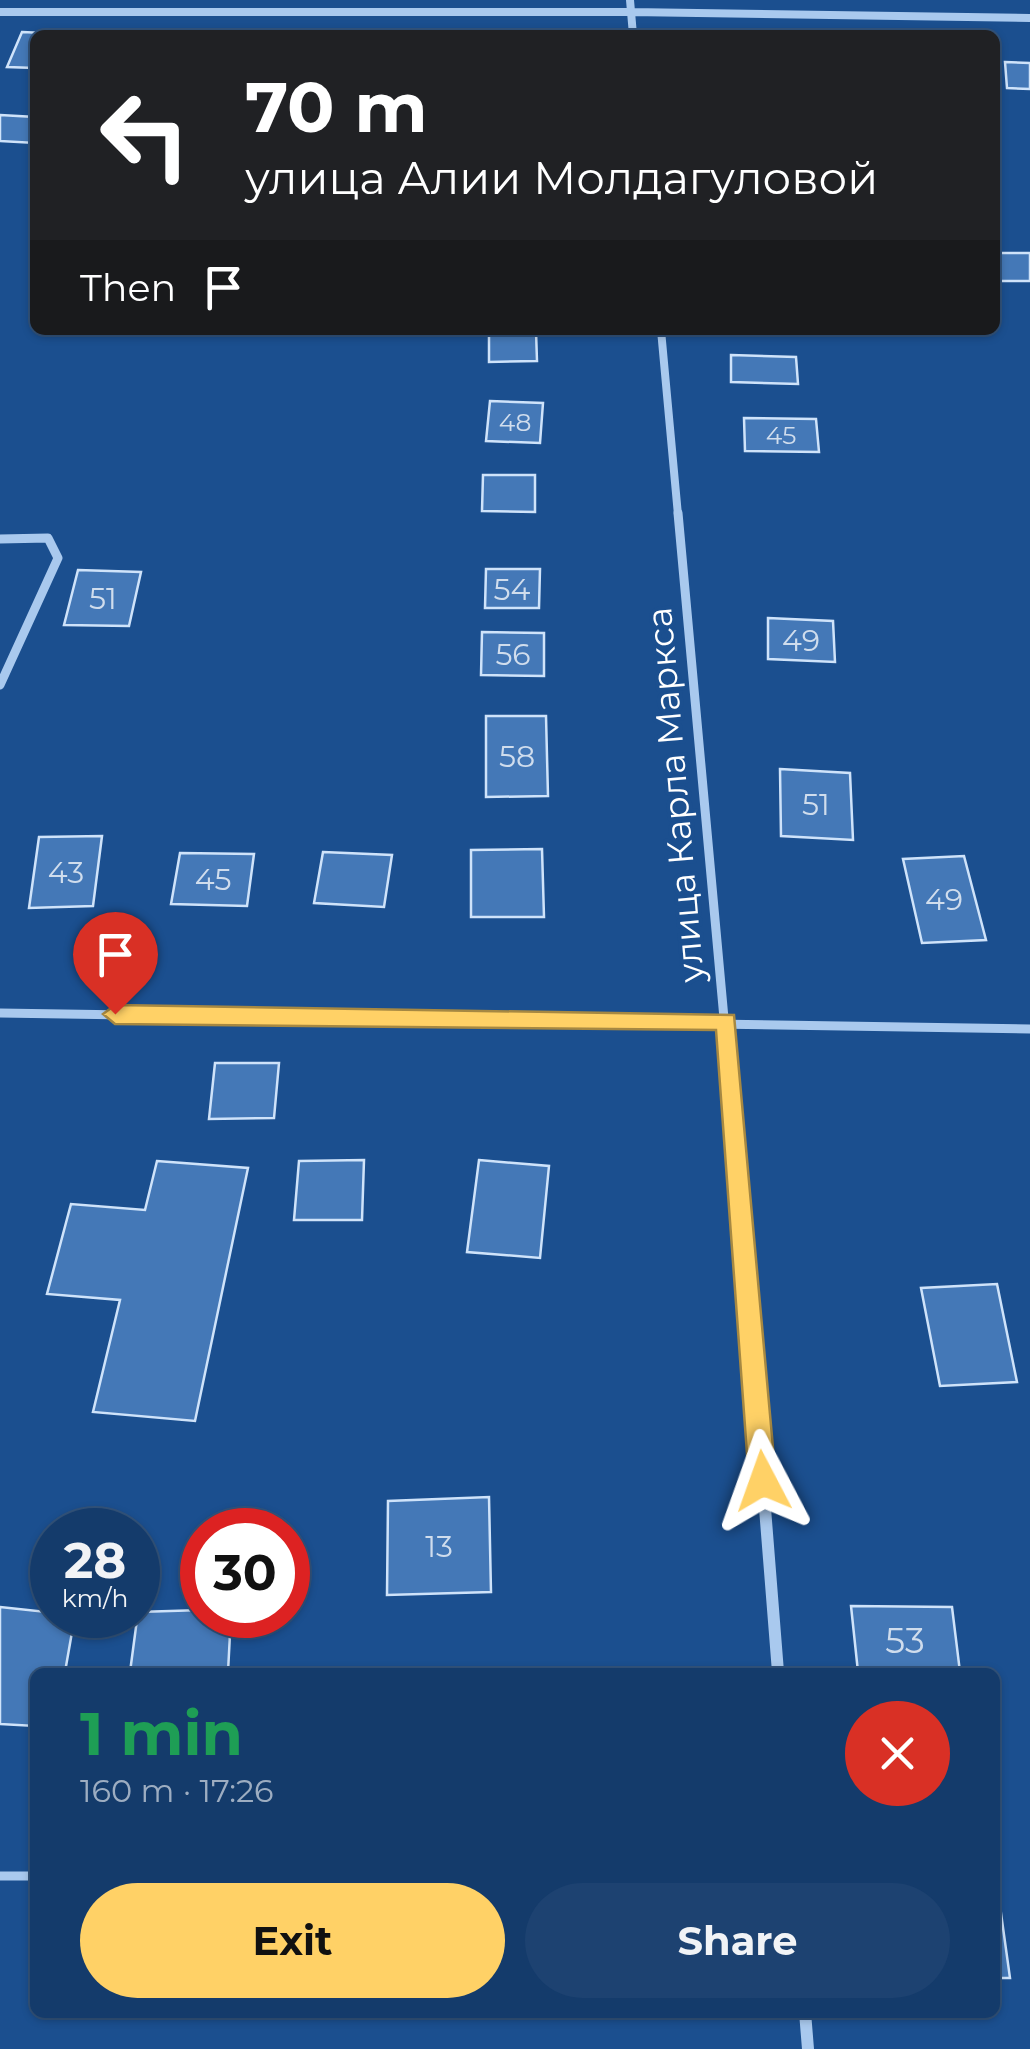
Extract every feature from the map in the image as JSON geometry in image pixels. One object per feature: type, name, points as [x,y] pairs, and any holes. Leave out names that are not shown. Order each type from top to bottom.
[{"type":"street","points":[[630,0],[632,30]]},
{"type":"street","points":[[0,12],[630,12],[1030,18]]},
{"type":"street","name":"улица Карла Маркса","points":[[661,335],[726,1021],[778,1668]]},
{"type":"street","points":[[0,539],[48,538],[58,558],[0,686]]},
{"type":"street","points":[[0,1013],[726,1021],[1030,1029]]},
{"type":"street","points":[[805,2018],[808,2049]]},
{"type":"lane","points":[[0,1876],[30,1876]]},
{"type":"building","points":[[22,32],[30,32],[30,68],[7,67]]},
{"type":"building","points":[[1005,62],[1030,63],[1030,89],[1007,88]]},
{"type":"building","points":[[0,115],[30,117],[30,143],[0,141]]},
{"type":"building","points":[[1000,253],[1030,253],[1030,281],[1000,281]]},
{"type":"building","points":[[489,335],[536,335],[537,361],[489,362]]},
{"type":"building","points":[[731,355],[796,357],[798,384],[731,382]]},
{"type":"building","points":[[490,401],[543,403],[540,443],[486,441]]},
{"type":"building","points":[[744,418],[816,419],[819,452],[745,451]]},
{"type":"building","points":[[483,475],[535,475],[535,512],[482,511]]},
{"type":"building","points":[[486,569],[540,569],[539,608],[485,608]]},
{"type":"building","points":[[78,570],[141,572],[129,626],[64,625]]},
{"type":"building","points":[[768,618],[833,621],[835,662],[768,659]]},
{"type":"building","points":[[482,632],[544,633],[544,676],[481,675]]},
{"type":"building","points":[[486,716],[546,716],[548,796],[486,797]]},
{"type":"building","points":[[780,769],[850,773],[853,840],[781,836]]},
{"type":"building","points":[[102,836],[93,906],[29,908],[39,837]]},
{"type":"building","points":[[542,849],[544,917],[471,917],[471,850]]},
{"type":"building","points":[[323,852],[392,855],[384,907],[314,903]]},
{"type":"building","points":[[180,853],[254,854],[247,906],[171,904]]},
{"type":"building","points":[[964,856],[986,940],[922,943],[903,859]]},
{"type":"building","points":[[215,1063],[279,1063],[274,1118],[209,1119]]},
{"type":"building","points":[[364,1160],[362,1220],[294,1220],[299,1161]]},
{"type":"building","points":[[479,1160],[549,1166],[540,1258],[467,1252]]},
{"type":"building","points":[[157,1161],[248,1168],[195,1421],[93,1412],[120,1300],[47,1294],[71,1204],[145,1210]]},
{"type":"building","points":[[997,1284],[1017,1382],[940,1386],[921,1288]]},
{"type":"building","points":[[489,1497],[491,1592],[387,1595],[388,1501]]},
{"type":"building","points":[[851,1606],[952,1607],[960,1668],[858,1668]]},
{"type":"building","points":[[0,1607],[30,1610],[30,1638],[71,1638],[66,1668],[30,1668],[30,1726],[0,1724]]},
{"type":"building","points":[[160,1611],[180,1611],[180,1638],[230,1638],[228,1668],[131,1668],[135,1638],[160,1638]]},
{"type":"building","points":[[1000,1906],[1010,1978],[1000,1978]]},
{"type":"route","points":[[115,1014],[726,1021],[763,1481]]}]
